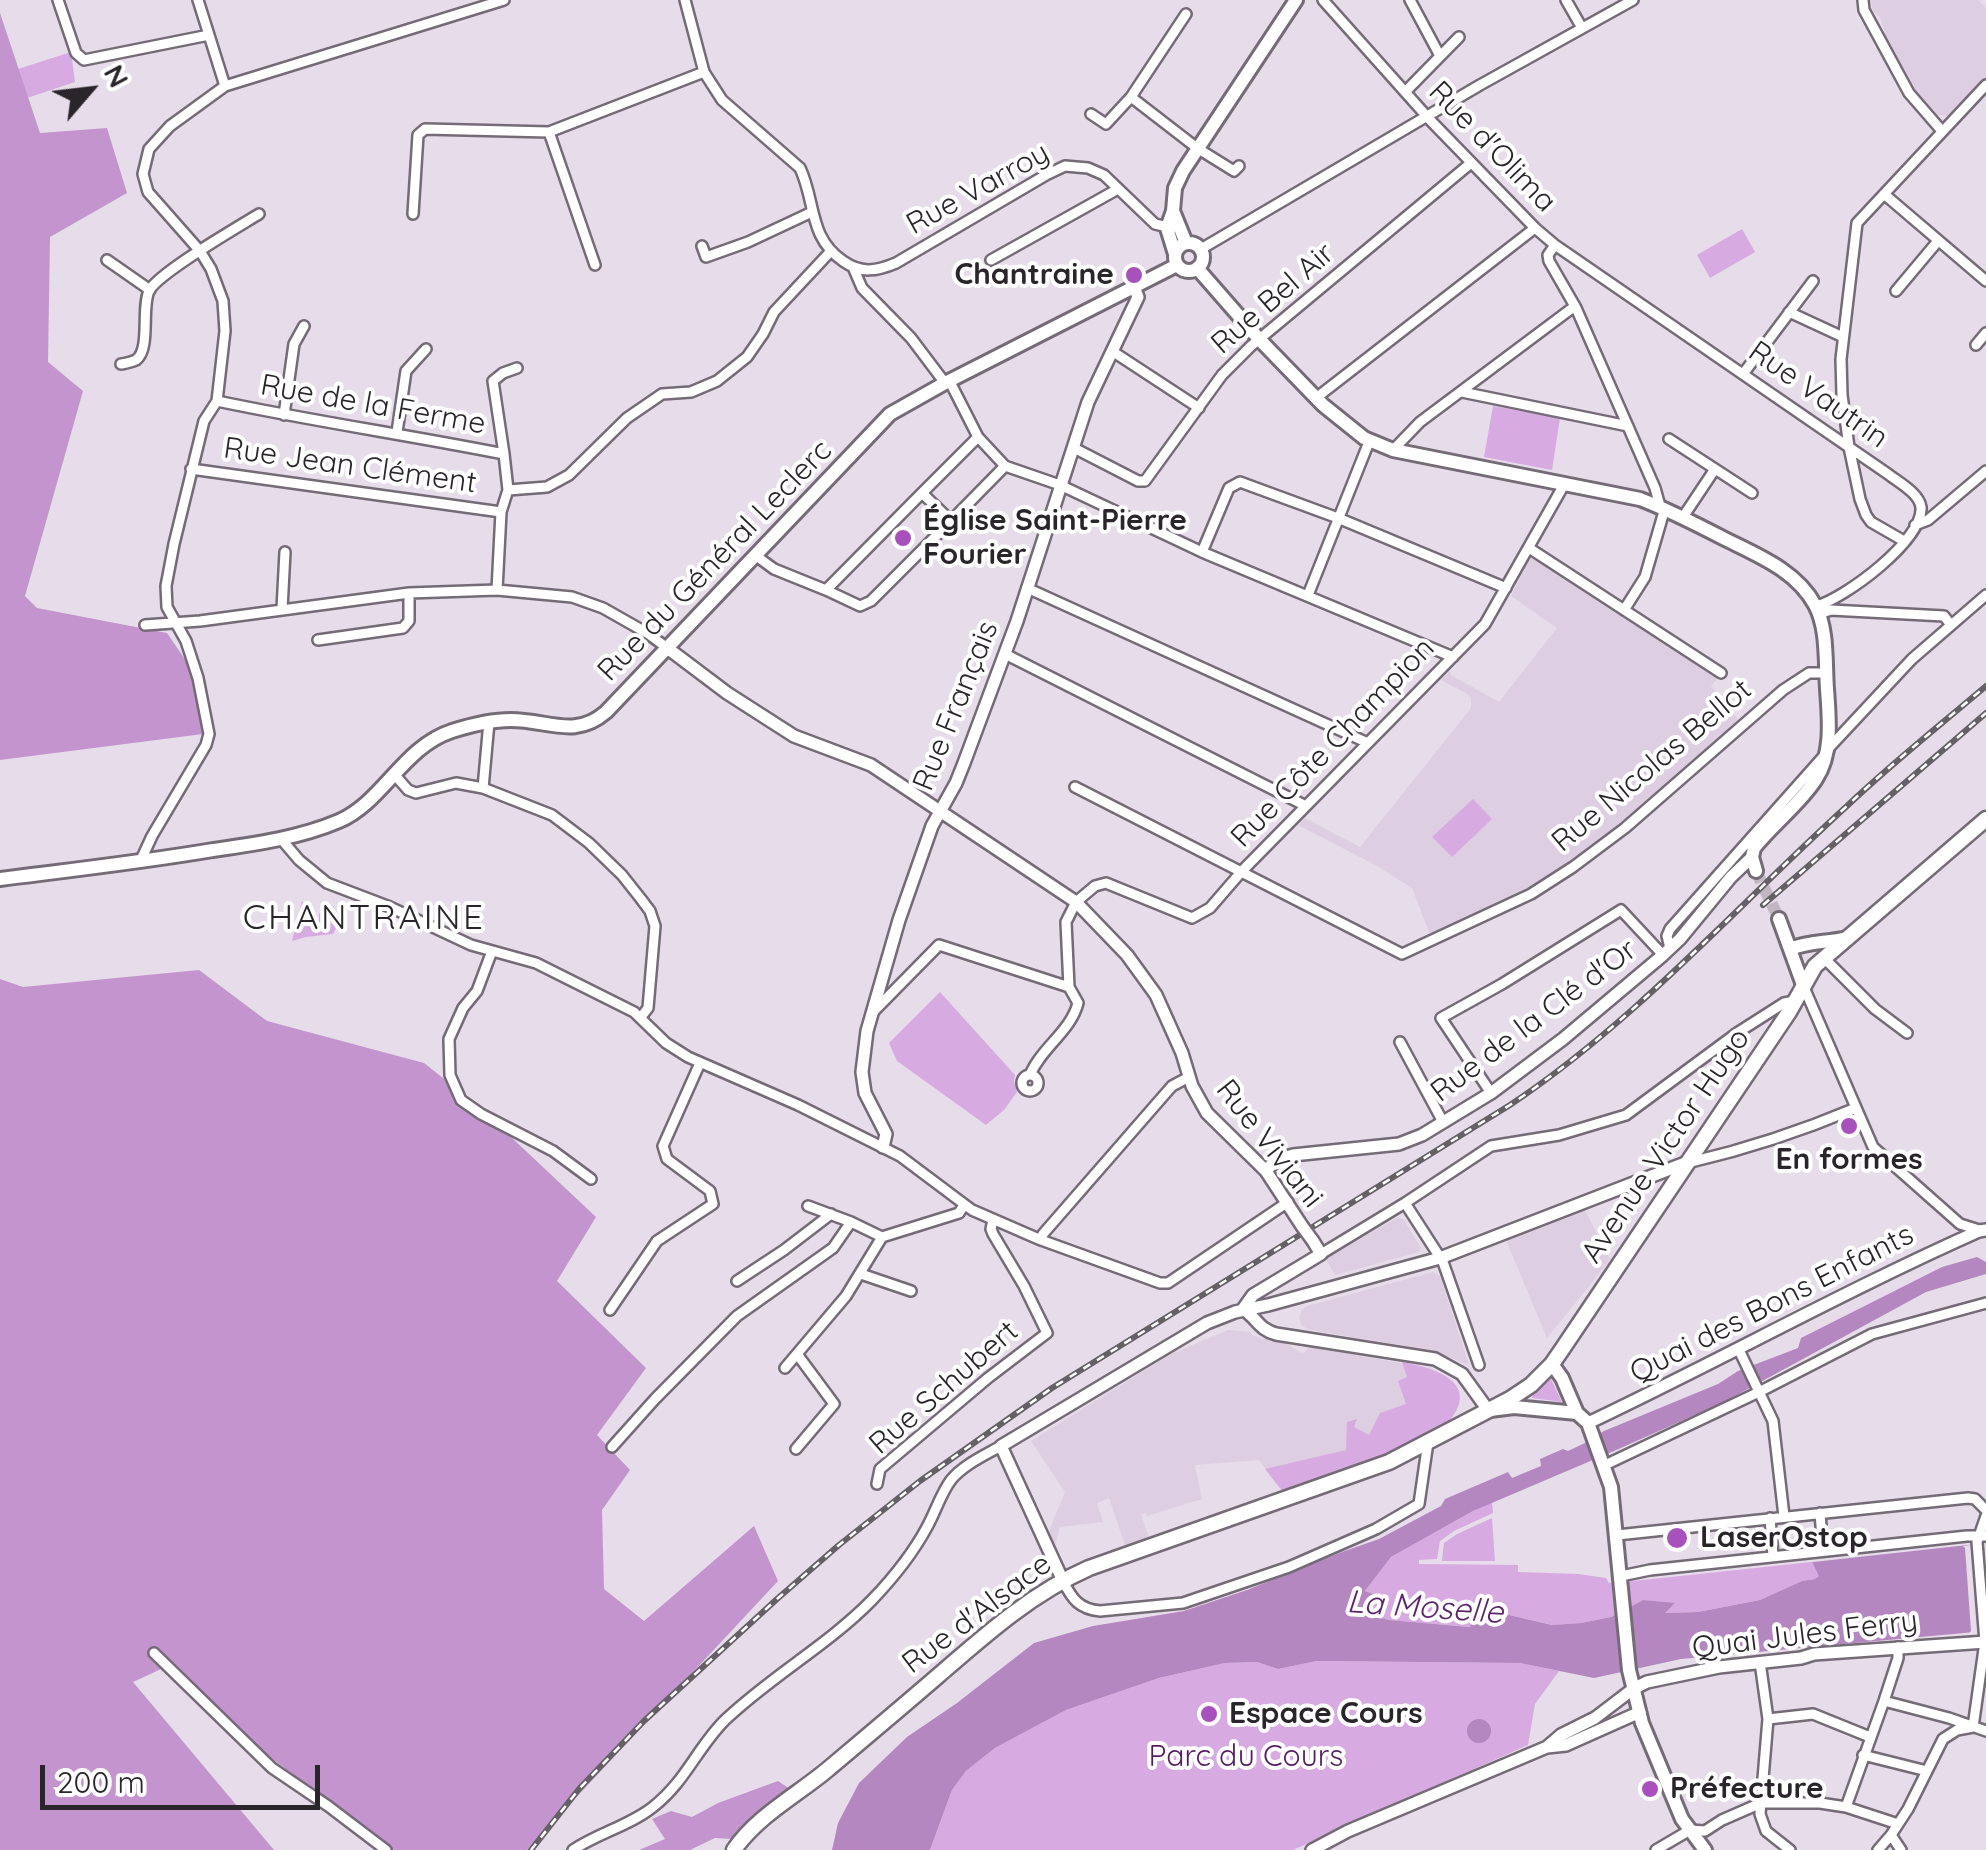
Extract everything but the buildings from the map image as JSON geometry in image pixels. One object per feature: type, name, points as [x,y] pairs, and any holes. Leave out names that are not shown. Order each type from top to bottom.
[{"type":"main road","points":[[1176,259],[1178,246],[1186,243],[1200,249],[1202,260],[1197,268],[1186,270],[1176,259],[1172,211],[1175,188],[1197,148],[1296,0]]},
{"type":"main road","points":[[1173,228],[1186,243]]},
{"type":"main road","name":"Rue du Général Leclerc","points":[[0,878],[282,840],[342,820],[414,752],[449,732],[489,722],[524,720],[574,727],[590,724],[606,712],[890,414],[1134,287],[1176,259]]},
{"type":"main road","points":[[1197,268],[1316,398],[1369,442],[1392,450],[1640,499],[1778,566],[1804,589],[1823,628],[1829,722],[1826,754],[1815,781],[1754,848],[1756,871]]},
{"type":"main road","name":"Avenue Victor Hugo","points":[[1488,1410],[1531,1385],[1552,1364],[1816,966],[1986,819]]},
{"type":"main road","points":[[1803,985],[1780,920],[1807,942]]},
{"type":"main road","points":[[1790,949],[1807,942],[1847,938]]},
{"type":"main road","points":[[1552,1364],[1582,1418],[1611,1487],[1630,1670],[1641,1717],[1682,1820],[1705,1850]]},
{"type":"main road","points":[[1488,1410],[1514,1408],[1582,1418]]},
{"type":"main road","name":"Rue d'Alsace","points":[[734,1850],[756,1826],[983,1638],[1063,1581],[1089,1568],[1388,1462],[1488,1410]]},
{"type":"street","points":[[58,0],[76,53],[84,60],[208,35]]},
{"type":"street","points":[[198,0],[225,86]]},
{"type":"street","name":"Rue Jean Clément","points":[[140,862],[206,746],[209,734],[198,678],[186,641],[168,606],[166,586],[204,421],[217,402],[225,332],[223,301],[210,269],[200,251],[148,192],[144,174],[149,149],[170,126],[225,86],[504,0]]},
{"type":"street","points":[[685,0],[704,72],[722,100],[800,168],[819,234],[830,252],[852,268],[862,288],[947,382],[978,437],[1005,466],[1060,485],[1202,552],[1453,656]]},
{"type":"street","name":"Rue d'Olima","points":[[1323,0],[1426,116],[1535,228],[1556,244],[1548,254],[1549,261],[1575,306],[1662,508]]},
{"type":"street","points":[[1410,0],[1440,56]]},
{"type":"street","points":[[1566,0],[1582,28]]},
{"type":"street","points":[[1200,249],[1633,0]]},
{"type":"street","points":[[1863,0],[1864,10],[1909,93],[1942,131]]},
{"type":"street","points":[[1091,114],[1106,124],[1130,97],[1186,14]]},
{"type":"street","points":[[1404,92],[1458,38]]},
{"type":"street","points":[[413,214],[418,135],[425,129],[549,132],[704,72]]},
{"type":"street","points":[[1904,541],[1866,515],[1849,447],[1842,396],[1843,337],[1857,223],[1986,85]]},
{"type":"street","points":[[1130,97],[1197,148],[1234,171],[1240,166]]},
{"type":"street","points":[[549,132],[595,265]]},
{"type":"street","name":"Rue Bel Air","points":[[1074,448],[1145,481],[1222,375],[1259,339],[1472,164]]},
{"type":"street","name":"Rue Varroy","points":[[852,268],[871,271],[896,263],[1066,166],[1088,168],[1104,176],[1155,224],[1173,228]]},
{"type":"street","points":[[991,260],[1118,189]]},
{"type":"street","points":[[1884,194],[1986,280]]},
{"type":"street","points":[[702,246],[706,257],[812,212]]},
{"type":"street","points":[[121,364],[135,360],[142,352],[150,290],[157,282],[259,214]]},
{"type":"street","points":[[1316,398],[1535,228]]},
{"type":"street","points":[[1896,291],[1938,240]]},
{"type":"street","name":"Rue Vautrin","points":[[1556,244],[1888,474],[1918,498],[1921,508],[1916,525]]},
{"type":"street","points":[[508,490],[547,488],[570,475],[626,418],[662,394],[691,392],[717,381],[747,358],[774,312],[830,252]]},
{"type":"street","points":[[107,260],[150,290]]},
{"type":"street","points":[[1743,374],[1813,281]]},
{"type":"street","name":"Rue Français","points":[[883,1147],[886,1134],[864,1093],[862,1072],[872,1012],[932,826],[960,773],[1005,654],[1088,402],[1138,296],[1134,287]]},
{"type":"street","points":[[1392,450],[1420,422],[1575,306]]},
{"type":"street","points":[[1789,312],[1843,337]]},
{"type":"street","points":[[284,415],[294,344],[304,326]]},
{"type":"street","points":[[1976,345],[1986,332]]},
{"type":"street","points":[[397,432],[406,371],[426,349]]},
{"type":"street","points":[[1112,351],[1199,408]]},
{"type":"street","points":[[504,454],[492,381],[517,368]]},
{"type":"street","points":[[1462,392],[1628,426]]},
{"type":"street","name":"Rue de la Ferme","points":[[217,402],[504,454],[508,490],[501,512],[497,590]]},
{"type":"street","points":[[826,590],[978,437]]},
{"type":"street","points":[[1670,439],[1752,492]]},
{"type":"street","points":[[1308,595],[1369,442]]},
{"type":"street","points":[[755,555],[774,568],[860,606],[871,601],[1005,466]]},
{"type":"street","name":"Rue Jean Clément","points":[[191,468],[501,512]]},
{"type":"street","points":[[1683,517],[1715,469]]},
{"type":"street","points":[[1817,610],[1875,572],[1916,525],[1928,520],[1986,471]]},
{"type":"street","points":[[1202,552],[1229,488],[1240,482],[1506,588]]},
{"type":"street","name":"Rue Côte Champion","points":[[1076,902],[1106,882],[1192,918],[1210,908],[1485,624],[1565,483]]},
{"type":"street","points":[[922,493],[951,520]]},
{"type":"street","points":[[1624,610],[1645,577],[1662,508]]},
{"type":"street","points":[[1529,548],[1721,673]]},
{"type":"street","points":[[282,609],[285,552]]},
{"type":"street","points":[[1027,588],[1368,742]]},
{"type":"street","points":[[144,625],[410,592],[497,590],[572,596],[603,608],[666,647]]},
{"type":"street","points":[[318,640],[403,628],[409,621],[410,592]]},
{"type":"street","points":[[1666,952],[1670,929],[1826,754],[1912,659],[1986,595]]},
{"type":"street","points":[[1817,610],[1944,616],[1951,625]]},
{"type":"street","name":"Rue Viviani","points":[[666,647],[794,736],[871,765],[1076,902],[1127,955],[1156,994],[1207,1113],[1266,1171],[1320,1254]]},
{"type":"street","points":[[1005,654],[1306,806]]},
{"type":"street","name":"Rue Nicolas Bellot","points":[[1242,871],[1402,954],[1531,894],[1574,867],[1626,828],[1784,690],[1808,673],[1826,673]]},
{"type":"street","points":[[483,788],[489,722]]},
{"type":"street","points":[[394,774],[416,793],[456,783],[483,788],[552,815],[622,875],[650,911],[655,926],[648,1008],[641,1017]]},
{"type":"street","points":[[1075,786],[1242,871]]},
{"type":"street","points":[[282,840],[299,860],[328,883],[471,945],[536,963],[641,1017],[666,1042],[700,1063],[798,1105],[900,1156],[964,1206],[1041,1240],[1160,1283],[1168,1283],[1288,1202]]},
{"type":"street","name":"Rue de la Clé d'Or","points":[[1266,1171],[1281,1158],[1293,1155],[1399,1144],[1491,1093],[1563,1039],[1666,952],[1752,857]]},
{"type":"street","points":[[1030,1075],[1076,1014],[1078,1003],[1069,987],[1066,922],[1076,902]]},
{"type":"street","points":[[1491,1093],[1442,1018],[1621,910],[1666,952]]},
{"type":"street","points":[[872,1012],[938,945],[1069,987]]},
{"type":"street","points":[[492,951],[477,991],[463,1008],[449,1039],[450,1075],[455,1088],[461,1100],[481,1114],[554,1151],[591,1178]]},
{"type":"street","points":[[1824,958],[1907,1033]]},
{"type":"street","points":[[1803,985],[1873,1147],[1960,1224],[1984,1229]]},
{"type":"street","points":[[1243,1310],[1252,1295],[1265,1286],[1405,1203],[1491,1146],[1559,1135],[1626,1114],[1738,1033],[1784,1003],[1794,1001]]},
{"type":"street","points":[[1400,1042],[1443,1122]]},
{"type":"street","points":[[610,1310],[657,1241],[712,1204],[710,1190],[667,1159],[663,1146],[700,1063]]},
{"type":"street","points":[[1041,1240],[1172,1086],[1189,1077]]},
{"type":"street","points":[[572,1850],[639,1816],[666,1796],[723,1722],[852,1619],[912,1554],[951,1480],[1183,1335],[1243,1310],[1440,1258],[1688,1162],[1778,1139],[1856,1108]]},
{"type":"street","points":[[1405,1203],[1440,1258],[1479,1365]]},
{"type":"street","points":[[808,1206],[882,1237],[959,1214],[964,1206]]},
{"type":"street","points":[[738,1282],[831,1214]]},
{"type":"street","points":[[993,1220],[991,1228],[996,1241]]},
{"type":"street","points":[[612,1447],[737,1316],[833,1248],[851,1222]]},
{"type":"street","points":[[996,1241],[1004,1225]]},
{"type":"street","name":"Quai des Bons Enfants","points":[[1582,1418],[1742,1356],[1896,1268],[1984,1229]]},
{"type":"street","points":[[785,1368],[846,1296],[882,1237]]},
{"type":"street","name":"Rue Schubert","points":[[878,1484],[880,1469],[1047,1333],[996,1241]]},
{"type":"street","points":[[861,1274],[911,1290]]},
{"type":"street","points":[[1265,1286],[1261,1300],[1268,1305]]},
{"type":"street","points":[[1604,1465],[1872,1334],[1986,1303]]},
{"type":"street","points":[[1268,1305],[1268,1323],[1276,1334]]},
{"type":"street","points":[[1243,1310],[1264,1330],[1276,1334],[1435,1359],[1462,1374],[1488,1410]]},
{"type":"street","points":[[796,1449],[834,1404],[797,1354]]},
{"type":"street","points":[[1742,1356],[1773,1421],[1787,1516]]},
{"type":"street","points":[[1001,1446],[1076,1604],[1100,1611],[1183,1603],[1289,1567],[1376,1529],[1419,1504],[1428,1442]]},
{"type":"street","points":[[1618,1535],[1975,1499],[1986,1513],[1980,1538],[1985,1638],[1972,1727]]},
{"type":"street","points":[[1820,1513],[1824,1551]]},
{"type":"street","points":[[1770,1518],[1774,1556]]},
{"type":"street","points":[[1621,1576],[1774,1556],[1980,1538]]},
{"type":"street","name":"Quai Jules Ferry","points":[[1634,1688],[1664,1677],[1719,1667],[1826,1652],[1985,1638]]},
{"type":"street","points":[[1846,1807],[1898,1658],[1898,1647]]},
{"type":"street","points":[[154,1653],[272,1768],[386,1850]]},
{"type":"street","points":[[1760,1662],[1768,1719],[1756,1806],[1766,1831],[1790,1850]]},
{"type":"street","points":[[1547,1747],[1634,1688]]},
{"type":"street","points":[[1884,1701],[1986,1731]]},
{"type":"street","points":[[1768,1719],[1813,1714],[1870,1737]]},
{"type":"street","points":[[1312,1850],[1547,1747],[1566,1745],[1641,1717]]},
{"type":"street","points":[[1878,1850],[1892,1835],[1946,1736],[1972,1727]]},
{"type":"street","points":[[1864,1755],[1929,1766]]},
{"type":"street","points":[[1656,1850],[1690,1830],[1705,1831],[1756,1806],[1820,1802],[1898,1824]]},
{"type":"street","points":[[1892,1835],[1901,1850]]},
{"type":"shaded area","points":[[1871,0],[1978,0],[1986,8],[1986,79],[1950,116],[1937,115],[1915,90],[1880,17],[1873,11]]},
{"type":"shaded area","points":[[0,13],[40,133],[107,128],[127,193],[50,237],[48,362],[83,391],[25,596],[37,608],[167,633],[195,674],[203,734],[0,760]]},
{"type":"shaded area","points":[[1535,557],[1718,678],[1711,686],[1741,723],[1663,794],[1577,860],[1521,892],[1430,935],[1412,888],[1298,825],[1305,818],[1360,847],[1471,708],[1467,694],[1441,680],[1450,671],[1499,702],[1557,628],[1511,596],[1530,558]]},
{"type":"shaded area","points":[[199,970],[267,1021],[424,1063],[477,1105],[596,1217],[557,1281],[646,1368],[597,1435],[630,1470],[602,1510],[604,1589],[644,1621],[754,1526],[778,1581],[527,1850],[394,1850],[263,1752],[174,1663],[133,1682],[274,1850],[0,1850],[0,979],[23,987]]},
{"type":"shaded area","points":[[1585,1210],[1610,1260],[1547,1338],[1506,1240]]},
{"type":"shaded area","points":[[1398,1217],[1404,1220],[1421,1248],[1419,1252],[1335,1275],[1326,1259]]},
{"type":"shaded area","points":[[1977,1257],[1986,1262],[1986,1274],[1926,1292],[1722,1403],[1473,1511],[1391,1557],[1365,1591],[1375,1595],[1363,1614],[1470,1627],[1474,1617],[1505,1614],[1552,1625],[1581,1623],[1611,1617],[1643,1600],[1675,1603],[1665,1613],[1698,1612],[1760,1600],[1815,1579],[1819,1576],[1812,1562],[1986,1543],[1986,1631],[1681,1659],[1594,1678],[1520,1663],[1317,1661],[1278,1669],[1257,1662],[1225,1663],[1159,1678],[1066,1710],[995,1748],[966,1771],[952,1790],[930,1850],[832,1850],[838,1823],[859,1783],[907,1737],[1034,1643],[1093,1626],[1184,1611],[1379,1539],[1441,1506],[1445,1499],[1508,1472],[1512,1478],[1541,1466],[1540,1459],[1563,1449],[1568,1451],[1604,1431],[1798,1348],[1801,1338],[1942,1267]]},
{"type":"shaded area","points":[[1433,1272],[1440,1276],[1469,1365],[1431,1350],[1302,1326],[1299,1318],[1307,1306]]},
{"type":"shaded area","points":[[1228,1330],[1281,1340],[1303,1354],[1309,1347],[1430,1368],[1451,1379],[1457,1387],[1460,1395],[1456,1412],[1450,1420],[1382,1456],[1283,1492],[1259,1460],[1195,1465],[1202,1499],[1147,1516],[1141,1514],[1149,1538],[1126,1548],[1109,1498],[1097,1503],[1103,1522],[1060,1527],[1055,1545],[1048,1533],[1065,1492],[1031,1441],[1171,1354]]},
{"type":"shaded area","points":[[1479,1719],[1488,1722],[1488,1740],[1479,1743],[1470,1740],[1467,1731],[1470,1722]]},
{"type":"shaded area","points":[[778,1781],[790,1789],[731,1839],[715,1838],[690,1850],[639,1850],[665,1839],[652,1819],[671,1811],[692,1817]]},
{"type":"green space","points":[[71,52],[75,82],[24,99],[15,70]]},
{"type":"green space","points":[[1742,229],[1755,252],[1710,278],[1697,255]]},
{"type":"green space","points":[[1493,406],[1560,418],[1552,470],[1484,457]]},
{"type":"green space","points":[[1473,799],[1492,819],[1452,857],[1432,837]]},
{"type":"green space","points":[[302,901],[313,921],[319,920],[325,908],[341,918],[333,934],[292,941]]},
{"type":"green space","points":[[940,992],[1015,1075],[1017,1092],[986,1125],[897,1061],[889,1043]]},
{"type":"green space","points":[[1402,1362],[1438,1372],[1456,1386],[1460,1395],[1458,1407],[1450,1420],[1382,1456],[1283,1492],[1265,1469],[1346,1450],[1347,1422],[1357,1419],[1354,1427],[1369,1435],[1380,1413],[1406,1404],[1398,1381],[1407,1377]]},
{"type":"green space","points":[[1551,1379],[1562,1402],[1532,1398],[1533,1393]]},
{"type":"green space","points":[[1492,1502],[1493,1513],[1454,1531],[1440,1541],[1437,1559],[1419,1560],[1419,1564],[1518,1565],[1518,1572],[1578,1574],[1614,1583],[1812,1562],[1820,1576],[1760,1600],[1698,1612],[1663,1613],[1674,1604],[1643,1600],[1611,1617],[1581,1623],[1553,1625],[1505,1614],[1471,1627],[1362,1615],[1374,1596],[1365,1591],[1391,1557]]},
{"type":"green space","points":[[1492,1518],[1495,1561],[1442,1561],[1444,1543]]},
{"type":"green space","name":"Parc du Cours","points":[[1317,1661],[1520,1663],[1559,1671],[1535,1704],[1528,1745],[1293,1850],[930,1850],[952,1790],[966,1771],[995,1748],[1066,1710],[1159,1678],[1225,1663],[1257,1662],[1278,1669]]},
{"type":"pier","points":[[1986,1543],[1986,1633],[1968,1634],[1971,1631],[1963,1546]]},
{"type":"tunnel","points":[[1756,871],[1779,919]]},
{"type":"railway","points":[[531,1850],[579,1789],[644,1721],[839,1545],[920,1481],[1052,1388],[1510,1105],[1556,1072],[1643,1000],[1864,790],[1986,686]]},
{"type":"railway","points":[[1763,905],[1986,713]]},
{"type":"place","name":"Chantraine","points":[[1134,275]]},
{"type":"place","name":"Église Saint-Pierre Fourier","points":[[903,538]]},
{"type":"place","name":"En formes","points":[[1849,1126]]},
{"type":"place","name":"LaserOstop","points":[[1677,1538]]},
{"type":"place","name":"Espace Cours","points":[[1209,1714]]},
{"type":"place","name":"Préfecture","points":[[1650,1789]]},
{"type":"district","name":"CHANTRAINE","points":[[364,918]]},
{"type":"water label","name":"La Moselle","points":[[1425,1608]]}]
